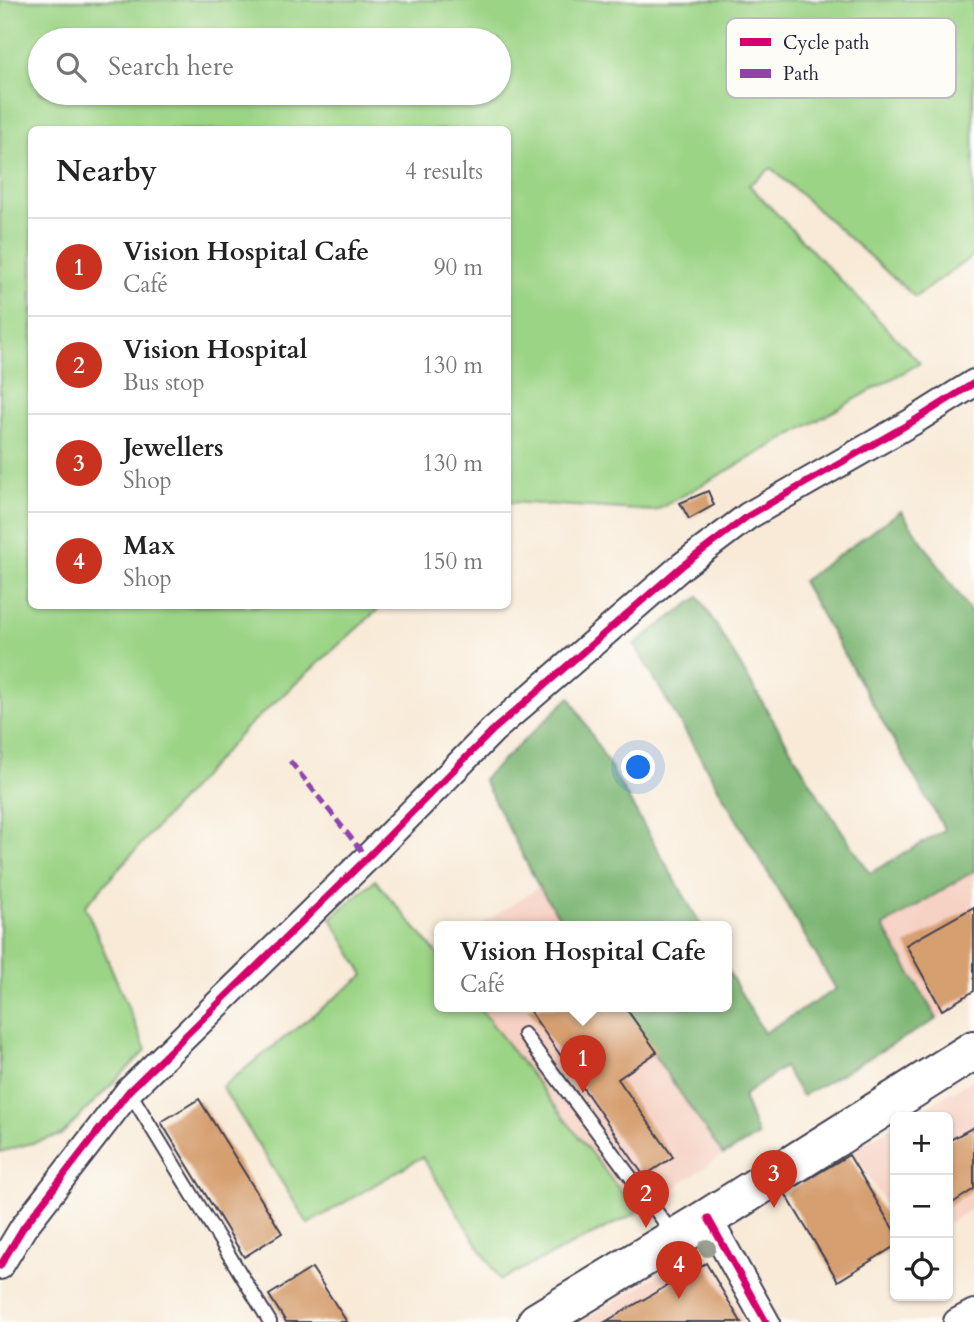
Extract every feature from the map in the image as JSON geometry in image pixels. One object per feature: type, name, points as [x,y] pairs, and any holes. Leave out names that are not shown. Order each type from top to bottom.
[{"type":"main road","points":[[538,1322],[974,1050]]},
{"type":"street","points":[[0,1266],[23,1228],[129,1091],[368,858],[493,730],[682,566],[748,516],[912,422],[974,383]]},
{"type":"street","points":[[692,1228],[766,1322]]},
{"type":"street","points":[[957,1322],[974,1312]]},
{"type":"lane","points":[[524,1034],[692,1228]]},
{"type":"lane","points":[[129,1091],[270,1322]]},
{"type":"shaded area","points":[[974,871],[974,996],[937,1019],[883,926]]},
{"type":"shaded area","points":[[539,887],[562,921],[486,921]]},
{"type":"shaded area","points":[[483,1012],[624,1012],[723,1155],[637,1213]]},
{"type":"shaded area","points":[[974,1079],[974,1207],[953,1220],[953,1112],[917,1112]]},
{"type":"shaded area","points":[[890,1128],[890,1213],[853,1149]]},
{"type":"shaded area","points":[[704,1248],[745,1322],[580,1322]]},
{"type":"green space","points":[[0,0],[973,0],[974,255],[915,297],[771,168],[749,185],[920,363],[655,511],[511,502],[511,126],[28,126],[28,609],[379,609],[245,729],[85,906],[146,1050],[61,1135],[0,1152]]},
{"type":"green space","points":[[901,511],[974,617],[974,871],[883,926],[937,1019],[802,1096],[784,1067],[743,1096],[758,1136],[723,1155],[624,1012],[732,1012],[732,978],[764,1033],[836,989],[634,644],[699,597],[820,798],[870,873],[945,830],[802,581]]},
{"type":"green space","points":[[570,697],[699,921],[562,921],[539,887],[483,779]]},
{"type":"green space","points":[[375,880],[434,950],[434,1012],[483,1012],[637,1213],[500,1280],[422,1157],[308,1224],[222,1087],[364,975],[331,918]]},
{"type":"building","points":[[708,491],[714,505],[689,519],[680,503]]},
{"type":"building","points":[[974,907],[974,991],[942,1010],[906,945]]},
{"type":"building","points":[[530,1012],[629,1012],[657,1052],[618,1079],[673,1157],[644,1176]]},
{"type":"building","points":[[199,1099],[282,1233],[244,1257],[161,1122]]},
{"type":"building","points":[[974,1127],[974,1189],[953,1203],[953,1175],[953,1138]]},
{"type":"building","points":[[849,1155],[890,1224],[890,1249],[838,1281],[785,1193]]},
{"type":"building","points":[[706,1263],[741,1322],[605,1322]]},
{"type":"building","points":[[312,1268],[347,1322],[286,1322],[269,1295]]},
{"type":"marked path","points":[[290,761],[367,858]]},
{"type":"cycle path","points":[[0,1266],[23,1228],[129,1091],[367,858],[493,730],[682,566],[748,516],[912,422],[974,383]]},
{"type":"cycle path","points":[[708,1218],[766,1322]]},
{"type":"place","name":"Vision Hospital Cafe","points":[[583,1093]]},
{"type":"place","name":"Jewellers","points":[[774,1208]]},
{"type":"place","name":"Vision Hospital","points":[[646,1228]]},
{"type":"place","name":"Max","points":[[679,1299]]}]
